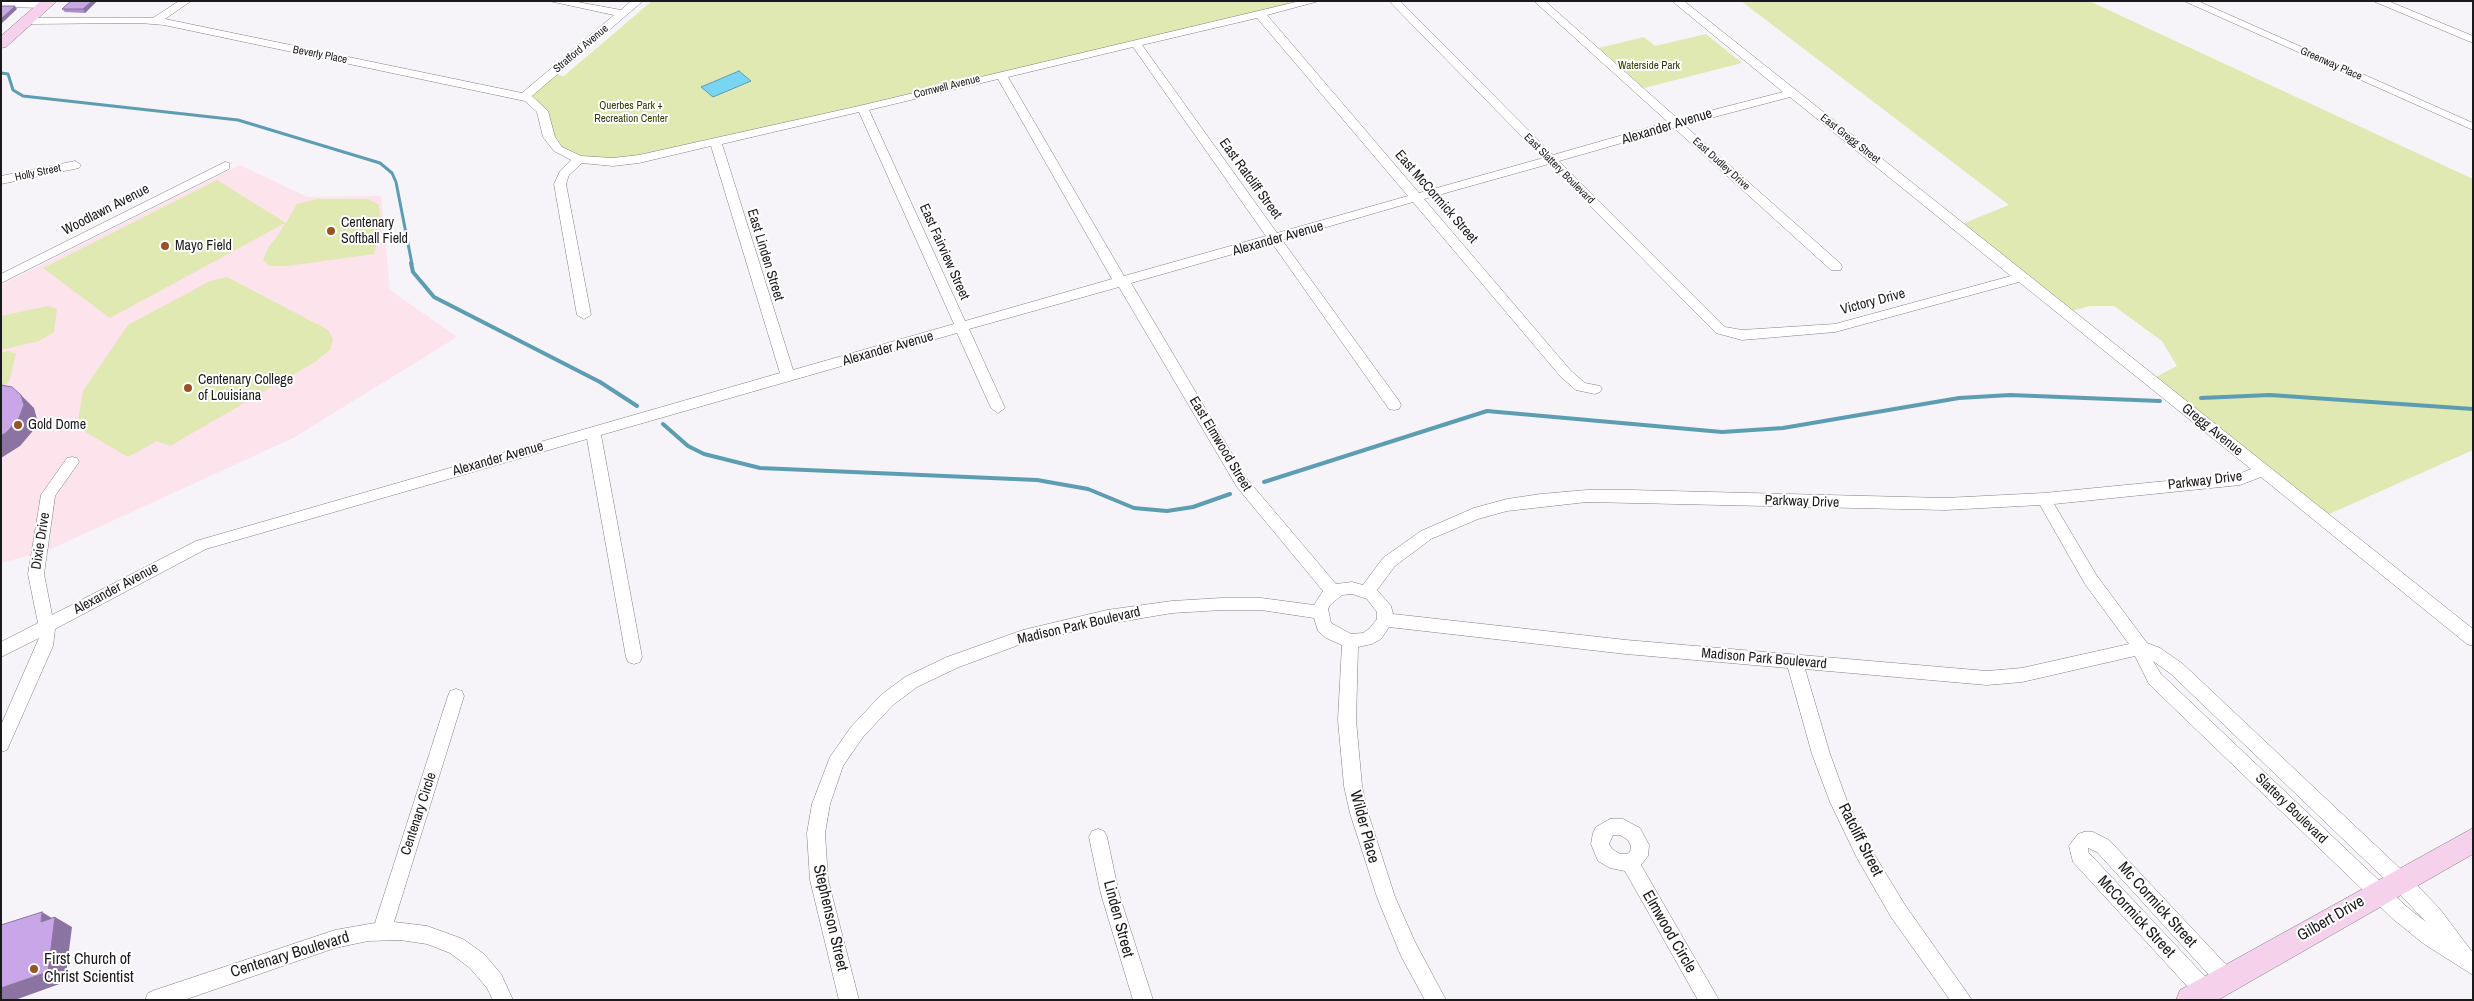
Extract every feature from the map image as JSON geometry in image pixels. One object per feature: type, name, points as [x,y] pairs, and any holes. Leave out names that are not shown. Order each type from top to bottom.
[{"type":"street","points":[[155,21],[186,1]]},
{"type":"street","points":[[554,1],[623,14]]},
{"type":"street","name":"Stratford Avenue","points":[[524,97],[638,1]]},
{"type":"street","name":"Cornwell Avenue","points":[[579,159],[605,162],[631,160],[862,108],[1314,1]]},
{"type":"street","name":"East Slattery Boulevard","points":[[1394,1],[1717,328],[1727,333]]},
{"type":"street","name":"East Dudley Drive","points":[[1539,1],[1836,266]]},
{"type":"street","name":"East Gregg Street","points":[[1677,1],[2023,277]]},
{"type":"street","name":"Greenway Place","points":[[2189,1],[2473,127]]},
{"type":"street","points":[[2378,1],[2473,40]]},
{"type":"street","points":[[1,4],[48,3]]},
{"type":"street","points":[[1,44],[48,3]]},
{"type":"street","name":"East McCormick Street","points":[[1260,14],[1566,374],[1581,387],[1595,389]]},
{"type":"street","name":"Beverly Place","points":[[28,21],[155,21],[524,97],[533,102],[542,111],[551,141],[568,155],[579,159]]},
{"type":"street","name":"East Ratcliff Street","points":[[1134,43],[1394,405]]},
{"type":"street","name":"East Elmwood Street","points":[[1001,74],[1242,483],[1334,592]]},
{"type":"street","name":"Alexander Avenue","points":[[1,650],[175,558],[214,540],[1418,199],[1766,98],[1793,93]]},
{"type":"street","name":"East Fairview Street","points":[[862,108],[998,408]]},
{"type":"street","name":"East Linden Street","points":[[715,141],[788,377]]},
{"type":"street","points":[[579,159],[564,174],[560,184],[584,315]]},
{"type":"street","name":"Holly Street","points":[[1,180],[75,165]]},
{"type":"street","name":"Woodlawn Avenue","points":[[1,280],[225,166]]},
{"type":"street","name":"Victory Drive","points":[[1727,333],[1742,335],[1841,327],[2023,277]]},
{"type":"street","name":"Gregg Avenue","points":[[2023,277],[2473,639]]},
{"type":"street","points":[[593,432],[634,657]]},
{"type":"street","name":"Dixie Drive","points":[[1,745],[45,646],[48,634],[36,574],[48,495],[72,462]]},
{"type":"street","name":"Parkway Drive","points":[[1368,591],[1389,562],[1426,535],[1474,514],[1542,500],[1587,496],[1631,496],[1945,504],[2044,499],[2240,479],[2263,471]]},
{"type":"street","name":"Slattery Boulevard","points":[[2044,499],[2091,580],[2141,648],[2145,663],[2155,679],[2389,887],[2432,914],[2466,960]]},
{"type":"street","points":[[1352,588],[1368,591],[1380,602],[1384,611],[1385,620],[1375,634],[1366,639],[1350,641],[1332,634],[1324,626],[1320,612],[1324,600],[1334,592],[1352,588]]},
{"type":"street","name":"Madison Park Boulevard","points":[[862,726],[887,700],[911,682],[934,670],[1023,637],[1053,629],[1132,612],[1222,604],[1261,604],[1320,612]]},
{"type":"street","name":"Madison Park Boulevard","points":[[1385,620],[1626,647],[1988,678],[2022,675],[2141,648]]},
{"type":"street","name":"Wilder Place","points":[[1350,641],[1347,720],[1353,786],[1359,813],[1386,897],[1408,949],[1436,1000]]},
{"type":"street","name":"Slattery Boulevard","points":[[2141,648],[2162,658],[2177,669],[2389,887],[2431,937],[2466,960]]},
{"type":"street","name":"Ratcliff Street","points":[[1795,662],[1821,754],[1839,802],[1863,852],[1898,911],[1962,1000]]},
{"type":"street","name":"Centenary Circle","points":[[382,931],[456,696]]},
{"type":"street","name":"Stephenson Street","points":[[849,1000],[819,880],[816,833],[821,804],[830,776],[844,749],[862,726]]},
{"type":"street","name":"Linden Street","points":[[1098,837],[1110,894],[1143,1000]]},
{"type":"street","name":"McCormick Street","points":[[2084,840],[2078,846],[2080,856],[2207,990]]},
{"type":"street","name":"Gilbert Drive","points":[[2207,990],[2473,840]]},
{"type":"street","name":"Elmwood Circle","points":[[1630,863],[1709,1000]]},
{"type":"street","name":"Centenary Boulevard","points":[[156,1000],[335,939],[400,930],[427,935],[456,946],[477,961],[494,981],[503,1000]]},
{"type":"shaded area","name":"Centenary College of Louisiana","points":[[240,165],[307,197],[381,196],[390,290],[457,337],[293,438],[49,550],[1,563],[1,285]]},
{"type":"green space","name":"Querbes Park + Recreation Center","points":[[652,1],[1302,1],[639,159],[585,160],[558,149],[545,117],[524,97],[552,74],[564,76]]},
{"type":"green space","points":[[1741,1],[2089,1],[2473,179],[2473,450],[2327,515],[2154,378],[2177,366],[2162,341],[2114,306],[2090,306],[2071,311],[1962,224],[2009,205]]},
{"type":"green space","name":"Waterside Park","points":[[1706,34],[1742,63],[1644,88],[1599,48],[1644,37],[1655,46]]},
{"type":"green space","name":"Mayo Field","points":[[217,180],[286,223],[297,204],[317,199],[368,199],[379,205],[381,228],[374,254],[287,266],[270,266],[263,260],[268,248],[285,223],[110,318],[43,268]]},
{"type":"green space","points":[[227,277],[328,330],[333,339],[330,350],[315,362],[170,446],[157,441],[128,457],[77,427],[83,391],[128,325],[210,281]]},
{"type":"green space","points":[[48,306],[57,309],[54,332],[39,341],[1,350],[1,316]]},
{"type":"green space","points":[[8,351],[16,354],[9,382],[1,387],[1,353]]},
{"type":"water","points":[[739,71],[751,81],[713,97],[701,87]]},
{"type":"building","points":[[71,1],[92,1],[83,9],[62,9]]},
{"type":"building","points":[[1,6],[15,6],[1,19]]},
{"type":"building","points":[[1,385],[12,387],[21,395],[24,405],[19,418],[1,436]]},
{"type":"building","points":[[42,912],[41,922],[55,917],[48,972],[1,988],[1,925]]},
{"type":"waterway","points":[[1,73],[8,74],[13,90],[23,96],[238,120],[380,163],[392,173],[396,182],[412,264]]},
{"type":"waterway","points":[[411,263],[413,272],[434,297],[600,382],[637,406]]},
{"type":"waterway","points":[[1264,482],[1487,411],[1722,432],[1783,428],[1959,398],[2010,395],[2160,401]]},
{"type":"waterway","points":[[2201,398],[2270,395],[2473,409]]},
{"type":"waterway","points":[[663,424],[688,446],[704,454],[760,468],[1037,480],[1088,489],[1134,508],[1167,511],[1193,507],[1230,494]]},
{"type":"place","name":"Centenary Softball Field","points":[[331,231]]},
{"type":"place","name":"Mayo Field","points":[[165,246]]},
{"type":"place","name":"Centenary College of Louisiana","points":[[188,388]]},
{"type":"place","name":"Gold Dome","points":[[18,425]]},
{"type":"place","name":"First Church of Christ Scientist","points":[[34,969]]}]
